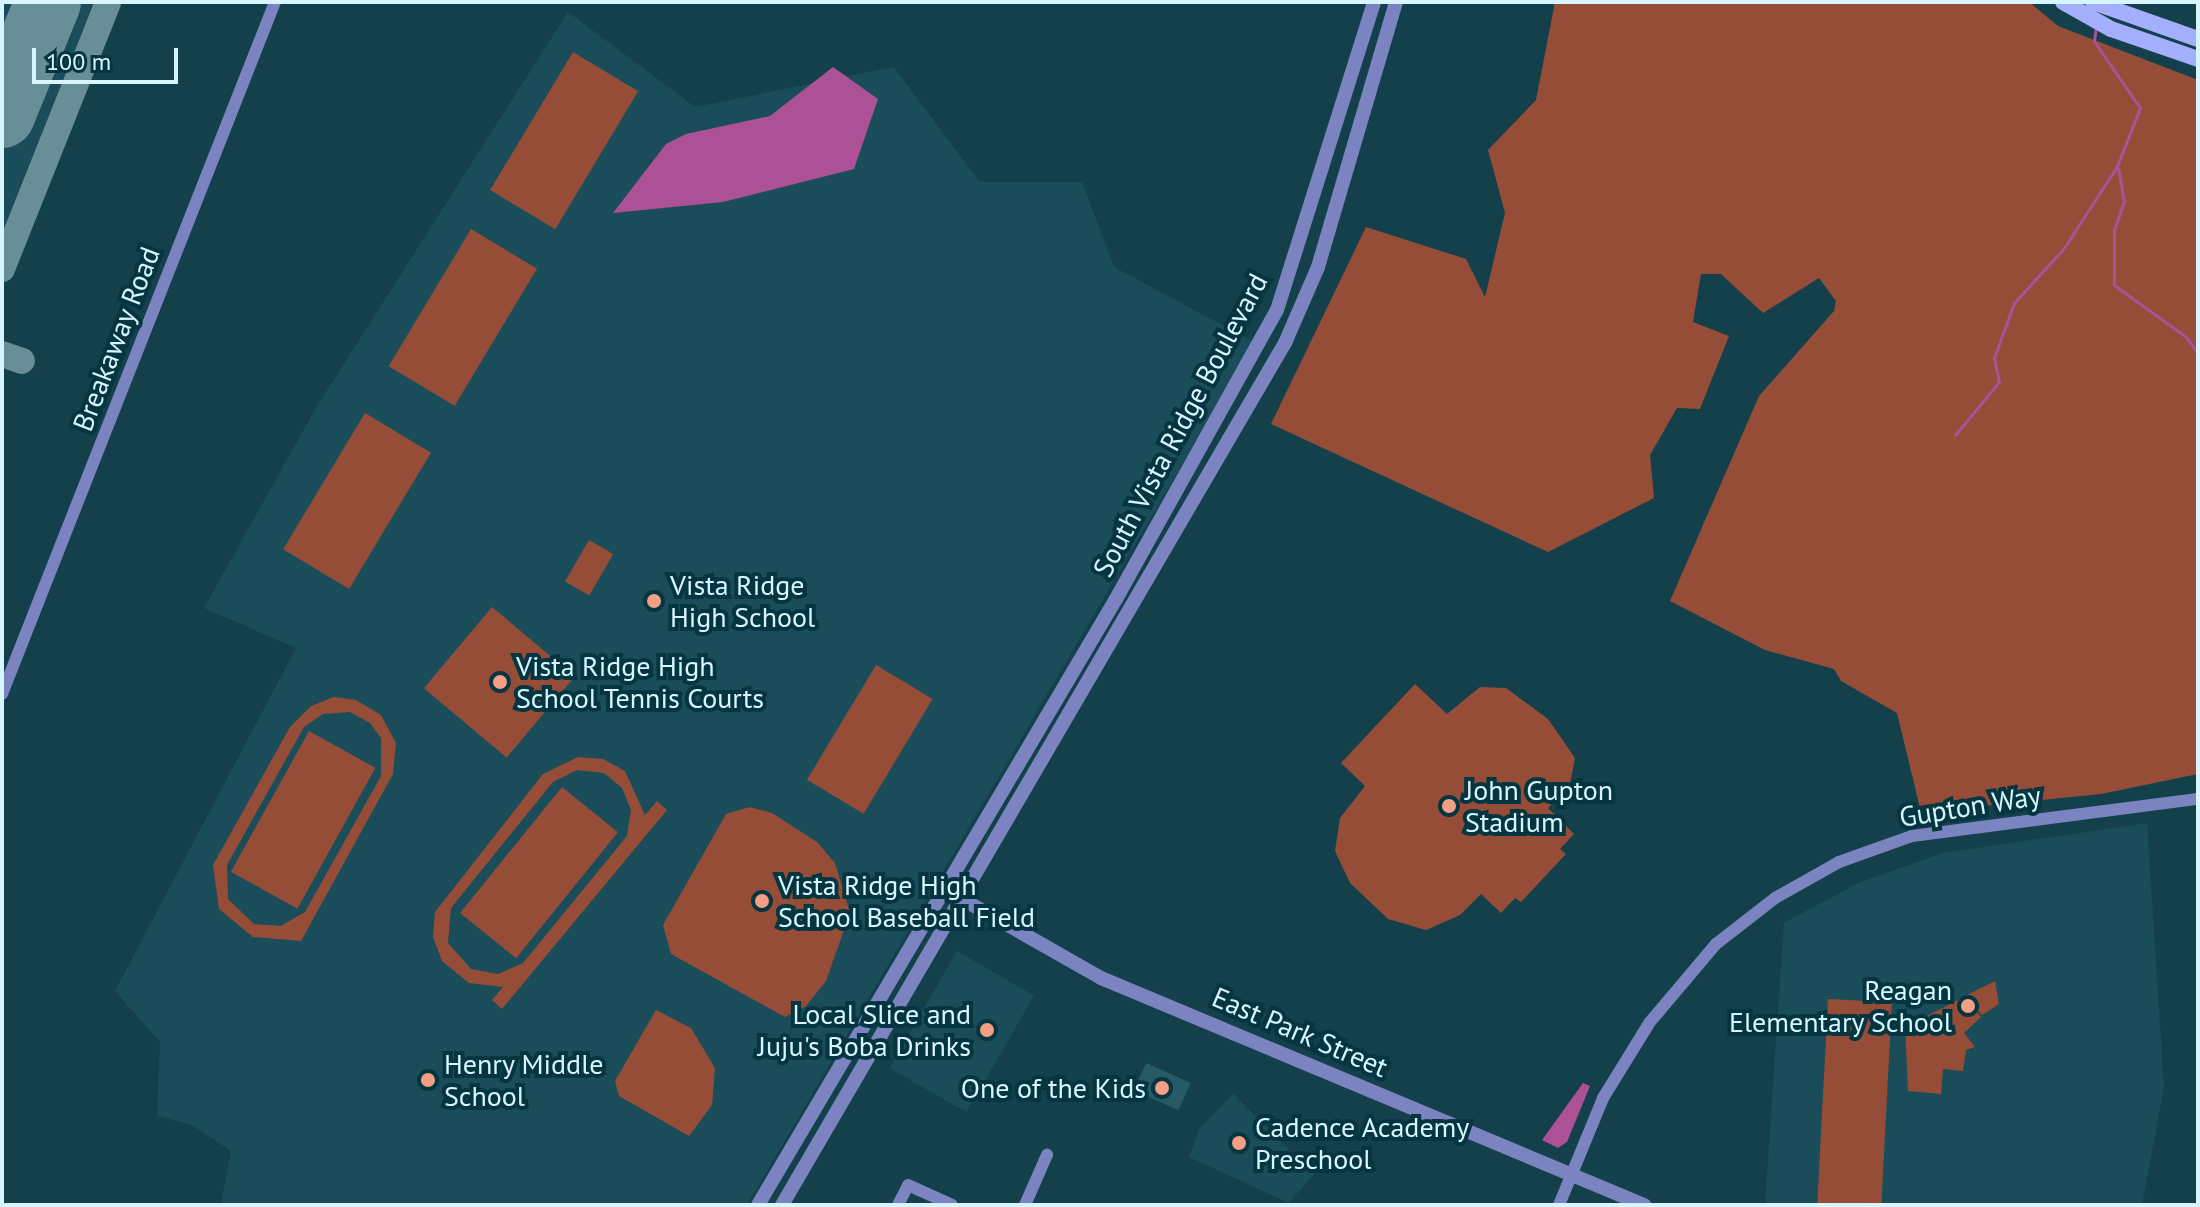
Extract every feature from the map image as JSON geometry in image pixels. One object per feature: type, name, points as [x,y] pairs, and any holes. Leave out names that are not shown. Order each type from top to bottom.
[{"type":"main road","points":[[2063,2],[2126,35],[2198,59]]},
{"type":"main road","points":[[2093,2],[2121,15],[2198,39]]},
{"type":"street","name":"Breakaway Road","points":[[2,694],[275,2]]},
{"type":"street","name":"South Vista Ridge Boulevard","points":[[758,1205],[1068,680],[1277,310],[1374,2]]},
{"type":"street","name":"South Vista Ridge Boulevard","points":[[782,1205],[1299,315],[1396,2]]},
{"type":"street","name":"Gupton Way","points":[[1559,1205],[1616,1072],[1650,1022],[1716,944],[1775,898],[1839,862],[1912,836],[2198,799]]},
{"type":"street","name":"East Park Street","points":[[945,889],[1101,978],[1644,1205]]},
{"type":"street","points":[[1025,1205],[1047,1155]]},
{"type":"street","points":[[898,1205],[908,1185],[952,1205]]},
{"type":"shaded area","points":[[2,2],[113,2],[2,274]]},
{"type":"shaded area","points":[[1555,2],[2029,2],[2058,26],[2198,80],[2198,774],[2101,794],[1921,812],[1897,713],[1841,681],[1834,669],[1765,650],[1670,601],[1759,396],[1834,311],[1836,301],[1819,278],[1763,313],[1721,274],[1701,274],[1693,322],[1729,336],[1700,409],[1677,408],[1650,455],[1654,498],[1548,552],[1271,424],[1366,227],[1466,259],[1485,297],[1505,213],[1488,150],[1536,100]]},
{"type":"shaded area","name":"Vista Ridge High School","points":[[568,12],[695,107],[894,67],[980,182],[1082,182],[1114,267],[1254,342],[747,1205],[221,1205],[231,1151],[190,1124],[157,1116],[160,1042],[115,991],[296,648],[204,608],[317,406]]},
{"type":"shaded area","points":[[573,52],[638,91],[555,229],[490,190]]},
{"type":"shaded area","points":[[833,67],[878,99],[854,169],[723,202],[613,213],[666,144],[686,134],[770,116]]},
{"type":"shaded area","points":[[471,229],[537,269],[455,406],[389,366]]},
{"type":"shaded area","points":[[365,413],[431,453],[349,589],[283,549]]},
{"type":"shaded area","points":[[589,540],[613,554],[589,596],[565,582]]},
{"type":"shaded area","name":"Vista Ridge High School Tennis Courts","points":[[492,607],[575,676],[507,758],[424,688]]},
{"type":"shaded area","points":[[876,665],[933,699],[864,814],[807,780]]},
{"type":"shaded area","name":"John Gupton Stadium","points":[[1415,684],[1447,714],[1480,687],[1506,688],[1548,719],[1575,758],[1570,784],[1548,808],[1574,834],[1560,849],[1566,854],[1521,902],[1515,898],[1501,913],[1481,894],[1460,915],[1426,930],[1388,919],[1350,883],[1335,851],[1340,818],[1365,786],[1341,763]]},
{"type":"shaded area","points":[[334,697],[356,700],[381,715],[396,743],[393,774],[301,941],[253,937],[219,909],[213,865],[290,727],[311,706]],"holes":[[[350,712],[370,723],[381,738],[381,776],[305,912],[281,926],[254,924],[228,899],[227,865],[304,727],[323,714]]]},
{"type":"shaded area","points":[[309,731],[375,768],[297,909],[231,872]]},
{"type":"shaded area","points":[[578,757],[603,759],[625,771],[645,815],[657,801],[667,810],[502,1009],[492,1000],[503,987],[469,983],[442,961],[433,937],[435,912],[543,774]],"holes":[[[577,770],[604,773],[622,788],[631,810],[627,836],[523,963],[498,974],[471,969],[448,943],[451,908],[553,782]]]},
{"type":"shaded area","points":[[562,787],[618,832],[516,958],[460,913]]},
{"type":"shaded area","name":"Vista Ridge High School Baseball Field","points":[[750,807],[772,813],[817,842],[835,863],[850,913],[826,981],[806,1006],[785,1017],[671,954],[663,925],[726,814]]},
{"type":"shaded area","name":"Reagan Elementary School","points":[[2147,823],[2164,1088],[2142,1205],[1765,1205],[1784,923],[1858,883],[1943,853]]},
{"type":"shaded area","points":[[957,951],[1034,996],[967,1112],[890,1068]]},
{"type":"shaded area","points":[[1995,981],[1999,1004],[1982,1015],[1965,996]]},
{"type":"shaded area","points":[[1964,997],[1981,1017],[1964,1033],[1975,1047],[1966,1050],[1963,1071],[1943,1069],[1941,1094],[1908,1091],[1905,1027]]},
{"type":"shaded area","points":[[1828,999],[1892,1002],[1881,1205],[1817,1205]]},
{"type":"shaded area","points":[[656,1010],[691,1028],[715,1068],[712,1105],[689,1136],[619,1096],[615,1081]]},
{"type":"shaded area","points":[[1583,1083],[1590,1086],[1567,1142],[1558,1148],[1542,1140]]},
{"type":"shaded area","name":"Cadence Academy Preschool","points":[[1233,1094],[1314,1174],[1289,1203],[1189,1157],[1199,1129]]},
{"type":"building","name":"One of the Kids","points":[[1146,1063],[1191,1083],[1179,1110],[1134,1090]]},
{"type":"waterway","points":[[1955,435],[1999,382],[1994,358],[2014,303],[2064,248],[2117,166],[2140,108],[2094,41],[2096,26]]},
{"type":"waterway","points":[[2118,168],[2124,201],[2114,230],[2114,285],[2186,337],[2198,353]]},
{"type":"taxiway","points":[[2,269],[108,2]]},
{"type":"taxiway","points":[[2,354],[22,361]]},
{"type":"runway","points":[[2,115],[48,2]]},
{"type":"place","name":"Vista Ridge High School","points":[[654,601]]},
{"type":"place","name":"Vista Ridge High School Tennis Courts","points":[[500,682]]},
{"type":"place","name":"John Gupton Stadium","points":[[1449,806]]},
{"type":"place","name":"Vista Ridge High School Baseball Field","points":[[762,901]]},
{"type":"place","name":"Reagan Elementary School","points":[[1968,1006]]},
{"type":"place","name":"Local Slice and Juju's Boba Drinks","points":[[987,1030]]},
{"type":"place","name":"Henry Middle School","points":[[428,1080]]},
{"type":"place","name":"One of the Kids","points":[[1162,1088]]},
{"type":"place","name":"Cadence Academy Preschool","points":[[1239,1143]]}]
